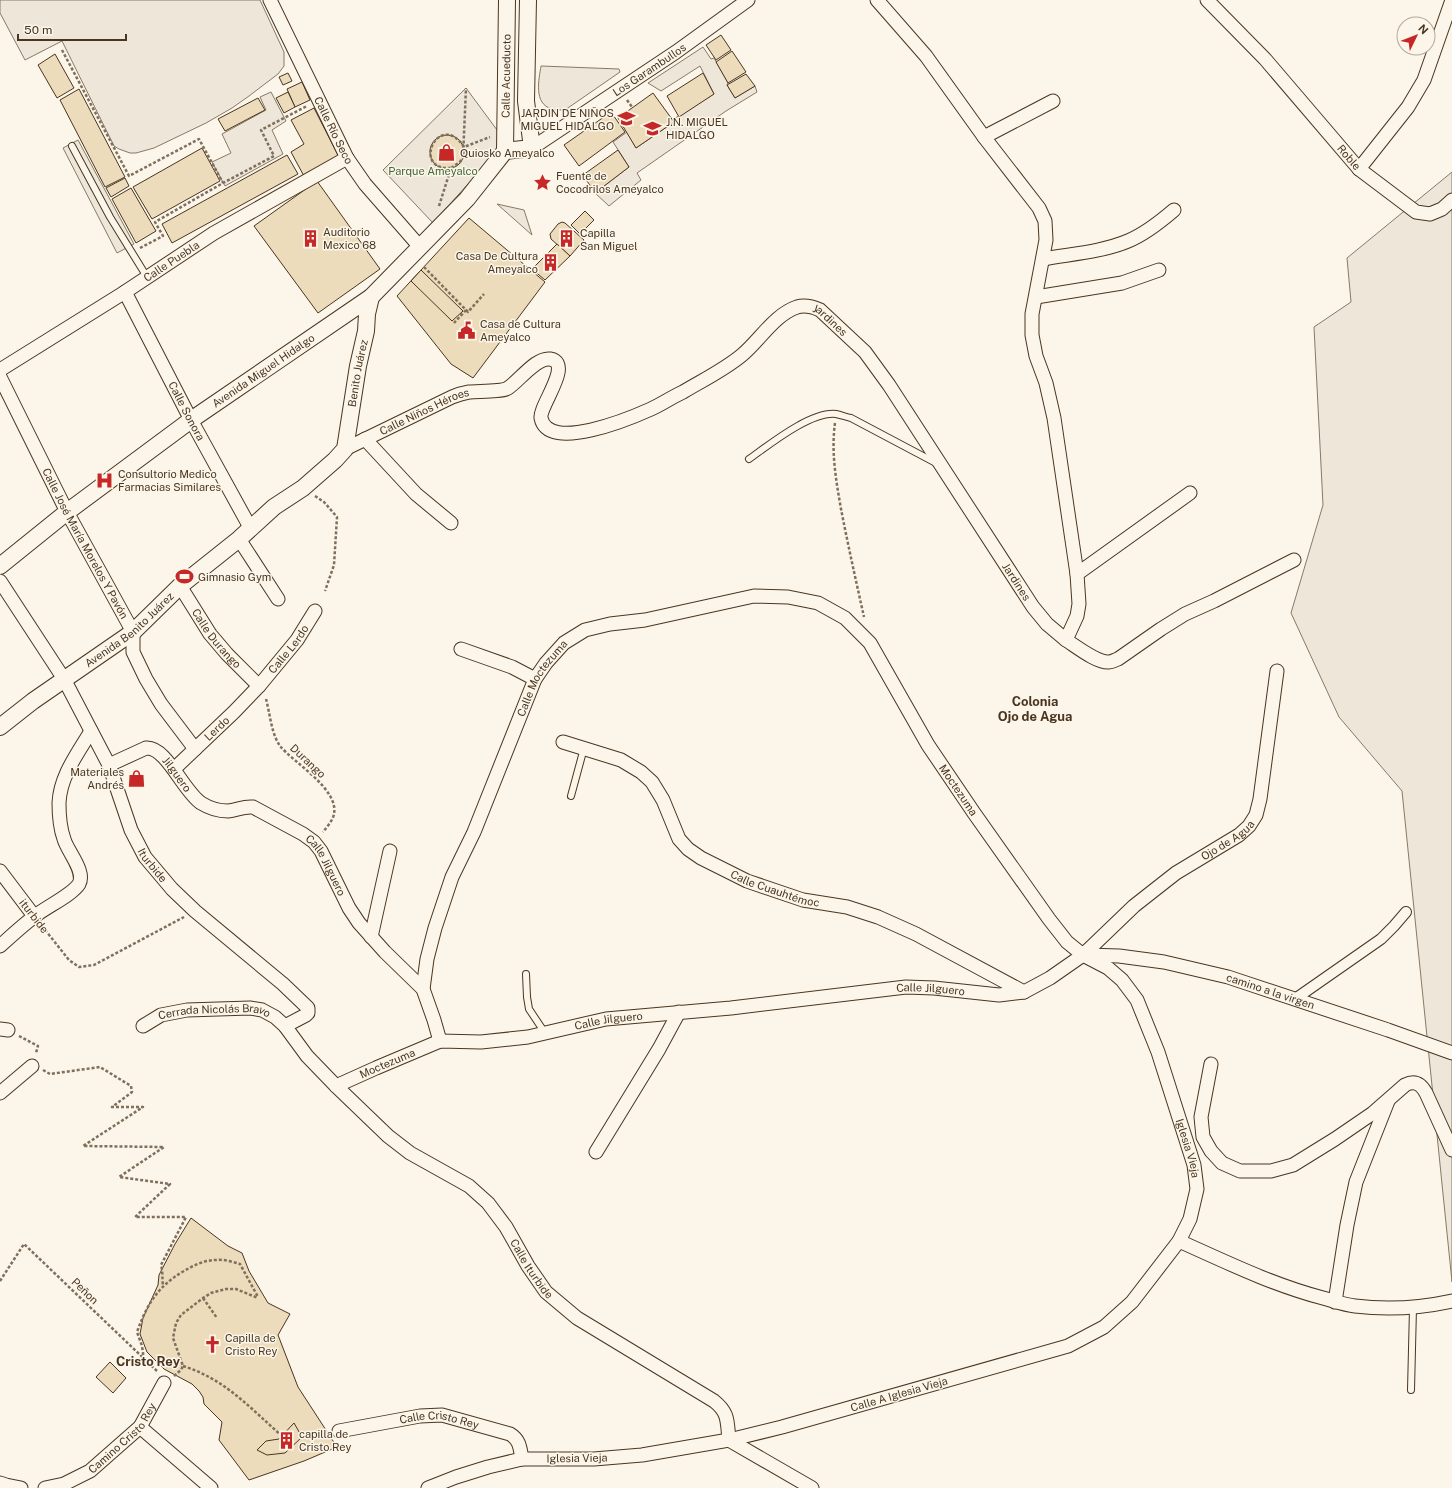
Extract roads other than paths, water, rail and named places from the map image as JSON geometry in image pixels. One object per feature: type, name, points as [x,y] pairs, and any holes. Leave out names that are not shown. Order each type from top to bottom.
[{"type":"street","name":"Calle Río Seco","points":[[270,0],[347,158],[365,184],[420,247]]},
{"type":"street","name":"Calle Acueducto","points":[[505,151],[507,0]]},
{"type":"street","name":"Calle Acueducto","points":[[528,0],[526,101],[532,148]]},
{"type":"street","name":"Los Garambullos","points":[[505,151],[532,148],[676,52],[748,0]]},
{"type":"street","points":[[878,0],[926,56],[984,137],[1039,208],[1045,222],[1046,240],[1032,314],[1032,335],[1036,356],[1046,384],[1054,418],[1077,574],[1079,604],[1077,616],[1066,640]]},
{"type":"street","name":"Roble","points":[[1207,0],[1266,59],[1359,169],[1408,107],[1424,80],[1452,0]]},
{"type":"street","points":[[984,137],[1054,102]]},
{"type":"street","name":"Avenida Miguel Hidalgo","points":[[0,566],[67,512],[191,420],[371,297],[467,199],[505,151]]},
{"type":"street","name":"Calle Puebla","points":[[0,370],[125,292],[214,233],[347,158]]},
{"type":"street","points":[[1359,169],[1416,212],[1430,214],[1442,209],[1452,200]]},
{"type":"street","points":[[1043,259],[1096,250],[1127,241],[1157,224],[1174,210]]},
{"type":"street","points":[[1036,296],[1122,283],[1159,270]]},
{"type":"street","name":"Calle Sonora","points":[[125,292],[191,420],[245,534],[278,599]]},
{"type":"street","name":"Benito Juárez","points":[[345,449],[371,297]]},
{"type":"street","name":"Jardines","points":[[507,389],[540,362],[549,359],[555,362],[559,368],[558,377],[543,406],[541,416],[544,425],[552,432],[564,434],[592,430],[652,409],[720,371],[742,354],[775,322],[788,312],[798,307],[811,307],[824,313],[865,352],[889,384],[1033,607],[1047,624],[1066,640],[1096,659],[1103,662],[1110,662],[1118,659],[1185,614],[1214,602],[1294,560]]},
{"type":"street","name":"Calle José María Morelos Y Pavón","points":[[0,377],[67,512],[133,632],[133,652],[146,679],[161,704],[195,749]]},
{"type":"street","name":"Calle Niños Héroes","points":[[345,449],[452,397],[468,392],[507,389]]},
{"type":"street","points":[[365,439],[416,494],[451,523]]},
{"type":"street","name":"Avenida Benito Juárez","points":[[0,728],[33,701],[133,632],[180,586],[245,534],[274,507],[304,488],[345,449]]},
{"type":"street","points":[[1077,574],[1190,494]]},
{"type":"street","name":"Iturbide","points":[[0,581],[64,679],[108,765],[131,830],[145,857],[172,890],[308,1008],[308,1014],[285,1026]]},
{"type":"street","name":"Calle Durango","points":[[180,586],[210,634],[227,654],[259,686]]},
{"type":"street","name":"Calle Moctezuma","points":[[423,989],[427,959],[452,877],[474,832],[535,679],[546,662],[564,643],[585,630],[610,624],[645,620],[754,596],[788,597],[818,603],[845,618]]},
{"type":"street","name":"Calle Lerdo","points":[[259,686],[297,640],[314,611]]},
{"type":"street","name":"Moctezuma","points":[[845,618],[870,643],[928,744],[974,813],[1049,919],[1068,942],[1083,955]]},
{"type":"street","points":[[460,649],[512,668],[535,679]]},
{"type":"street","name":"Ojo de Agua","points":[[1083,955],[1134,906],[1176,873],[1239,835],[1250,826],[1256,815],[1260,799],[1277,671]]},
{"type":"street","name":"Lerdo","points":[[174,769],[259,686]]},
{"type":"street","points":[[0,946],[34,916],[72,891],[79,883],[81,876],[64,840],[60,824],[59,802],[61,788],[72,762],[91,731]]},
{"type":"street","name":"Calle Cuauhtémoc","points":[[563,742],[621,760],[641,772],[652,782],[663,800],[679,839],[688,849],[701,858],[746,881],[803,900],[847,907],[878,917],[916,934],[1024,992]]},
{"type":"street","name":"Jilguero","points":[[108,765],[146,748],[151,748],[156,750],[174,769],[190,794],[201,803],[216,810],[229,811],[246,806]]},
{"type":"street","name":"Calle Jilguero","points":[[246,806],[260,810],[303,834],[314,842],[321,851],[349,908],[371,937],[423,989],[440,1041],[481,1042],[528,1037],[606,1019],[731,1008],[906,987],[934,988],[999,995],[1024,992],[1050,978],[1083,955]]},
{"type":"street","points":[[371,937],[390,851]]},
{"type":"street","name":"iturbide","points":[[0,871],[34,916]]},
{"type":"street","points":[[1295,999],[1381,938],[1406,912]]},
{"type":"street","name":"camino a la virgen","points":[[1083,955],[1119,956],[1164,962],[1228,977],[1394,1032],[1452,1053]]},
{"type":"street","name":"Iglesia Vieja","points":[[1068,1346],[1104,1326],[1132,1302],[1179,1241],[1190,1219],[1197,1189],[1194,1165],[1158,1052],[1137,1000],[1122,980],[1108,968],[1083,955]]},
{"type":"street","name":"Cerrada Nicolás Bravo","points":[[143,1026],[161,1015],[187,1010],[250,1008],[262,1010],[275,1017],[285,1026]]},
{"type":"street","points":[[596,1152],[679,1012]]},
{"type":"street","points":[[285,1026],[306,1056],[336,1086]]},
{"type":"street","name":"Moctezuma","points":[[336,1086],[440,1041]]},
{"type":"street","points":[[1211,1064],[1201,1117],[1203,1137],[1211,1150],[1222,1162],[1240,1171],[1271,1171],[1293,1165],[1373,1113],[1410,1082],[1417,1083],[1422,1086],[1452,1150]]},
{"type":"street","points":[[0,1092],[32,1066]]},
{"type":"street","name":"Calle Iturbide","points":[[336,1086],[388,1136],[410,1153],[469,1186],[488,1203],[506,1227],[528,1266],[546,1292],[577,1318],[714,1401],[721,1407],[726,1416],[729,1440]]},
{"type":"street","points":[[1335,1302],[1347,1225],[1356,1182],[1389,1099]]},
{"type":"street","points":[[1179,1241],[1280,1285],[1335,1302],[1354,1306],[1413,1308],[1452,1301]]},
{"type":"street","name":"Calle A Iglesia Vieja","points":[[729,1440],[782,1427],[1068,1346]]},
{"type":"street","name":"Camino Cristo Rey","points":[[45,1488],[64,1484],[90,1471],[140,1427],[164,1382]]},
{"type":"street","name":"Calle Cristo Rey","points":[[339,1431],[420,1416],[442,1415],[510,1434],[516,1438],[520,1444],[522,1459]]},
{"type":"street","points":[[140,1427],[211,1488]]},
{"type":"street","points":[[729,1440],[812,1488]]},
{"type":"street","name":"Iglesia Vieja","points":[[428,1488],[488,1467],[522,1459],[594,1459],[626,1456],[729,1440]]},
{"type":"street","points":[[0,1483],[21,1488]]},
{"type":"lane","points":[[72,146],[110,217],[147,277]]},
{"type":"lane","points":[[749,459],[780,437],[809,420],[836,414],[851,418],[943,467]]},
{"type":"lane","points":[[571,796],[584,748]]},
{"type":"lane","points":[[526,974],[526,997],[529,1009],[545,1033]]},
{"type":"lane","points":[[1411,1390],[1413,1308]]},
{"type":"place","name":"JARDIN DE NIÑOS MIGUEL HIDALGO","points":[[627,119]]},
{"type":"place","name":"J.N. MIGUEL HIDALGO","points":[[653,128]]},
{"type":"place","name":"Quiosko Ameyalco","points":[[447,153]]},
{"type":"place","name":"Fuente de Cocodrilos Ameyalco","points":[[543,182]]},
{"type":"place","name":"Auditorio Mexico 68","points":[[310,238]]},
{"type":"place","name":"Capilla San Miguel","points":[[567,239]]},
{"type":"place","name":"Casa De Cultura Ameyalco","points":[[551,262]]},
{"type":"place","name":"Casa de Cultura Ameyalco","points":[[467,330]]},
{"type":"place","name":"Consultorio Medico Farmacias Similares","points":[[105,480]]},
{"type":"place","name":"Gimnasio Gym","points":[[185,577]]},
{"type":"place","name":"Materiales Andrés","points":[[137,778]]},
{"type":"place","name":"Capilla de Cristo Rey","points":[[212,1344]]},
{"type":"place","name":"capilla de Cristo Rey","points":[[286,1440]]},
{"type":"district","name":"Colonia Ojo de Agua","points":[[1035,708]]},
{"type":"district","name":"Cristo Rey","points":[[148,1361]]},
{"type":"park label","name":"Parque Ameyalco","points":[[433,171]]}]
